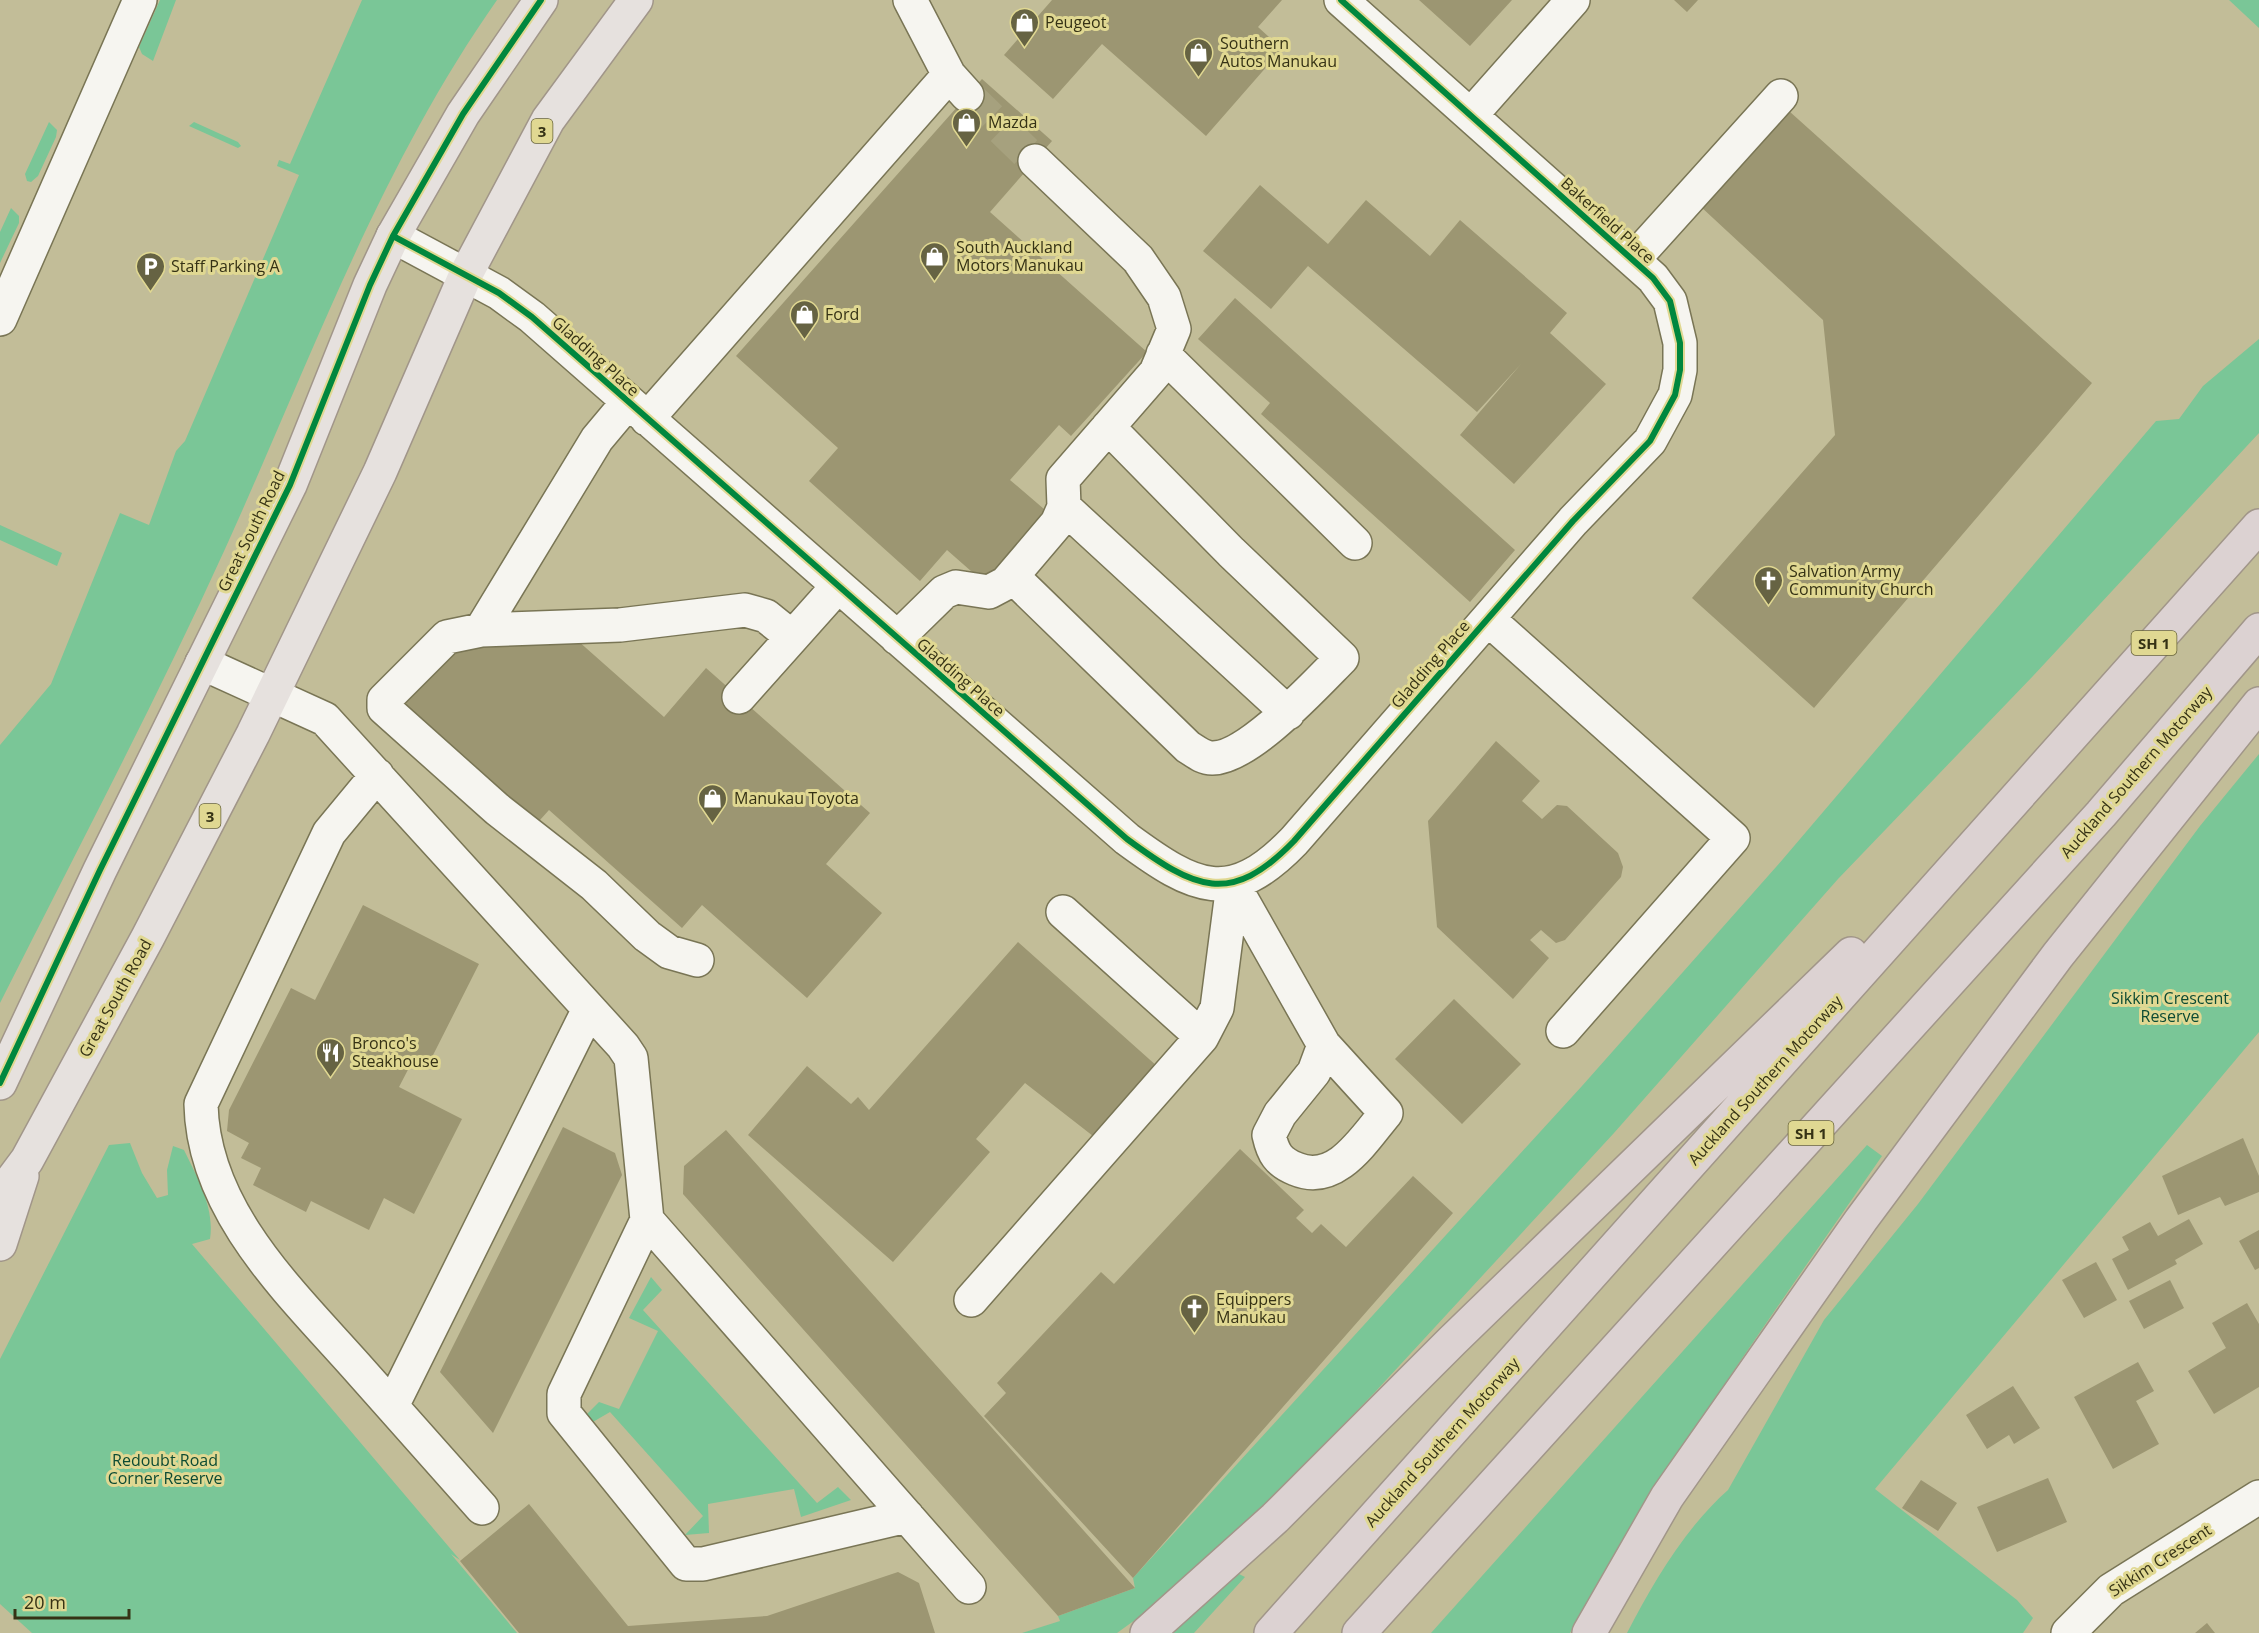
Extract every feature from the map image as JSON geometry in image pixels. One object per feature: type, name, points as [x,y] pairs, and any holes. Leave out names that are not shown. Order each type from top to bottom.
[{"type":"highway","name":"Auckland Southern Motorway","points":[[1271,1633],[2259,526]]},
{"type":"highway","name":"Auckland Southern Motorway","points":[[1359,1633],[2101,813],[2259,630]]},
{"type":"highway","points":[[1589,1633],[1667,1497],[1861,1220],[2058,955],[2259,704]]},
{"type":"highway","points":[[1147,1633],[1275,1518],[1469,1324],[2050,760]]},
{"type":"main road","name":"Great South Road","points":[[2,1081],[100,870],[290,485],[370,285],[393,236],[463,114],[541,0]]},
{"type":"main road","name":"Great South Road","points":[[0,1196],[27,1160],[148,937],[271,695],[380,472],[466,274],[548,120],[636,0]]},
{"type":"main road","points":[[0,1244],[27,1160]]},
{"type":"street","points":[[0,319],[140,0]]},
{"type":"street","points":[[481,630],[597,439],[638,411],[958,85],[910,0]]},
{"type":"street","name":"Bakerfield Place","points":[[1341,0],[1653,278],[1670,301],[1680,343],[1680,370],[1675,395],[1650,441],[1574,521],[1488,619]]},
{"type":"street","points":[[1471,115],[1573,0]]},
{"type":"street","points":[[1633,260],[1781,96]]},
{"type":"street","points":[[897,638],[944,591],[956,587],[989,592],[1006,583],[1058,524],[1064,507],[1063,479],[1156,372],[1174,330],[1164,297],[1138,260],[1035,161]]},
{"type":"street","name":"Gladding Place","points":[[393,236],[466,274],[532,317],[1127,839],[1159,863],[1199,880],[1233,884],[1264,869],[1294,841],[1488,619]]},
{"type":"street","points":[[1163,354],[1355,543]]},
{"type":"street","points":[[1012,576],[1172,732],[1203,757],[1214,758],[1234,752],[1288,713],[1342,658],[1231,552],[1108,426]]},
{"type":"street","points":[[1064,507],[1288,713]]},
{"type":"street","points":[[740,697],[838,586]]},
{"type":"street","points":[[697,960],[669,952],[647,936],[594,885],[497,809],[384,708],[384,700],[447,637],[481,630],[620,625],[746,610],[766,616],[792,637]]},
{"type":"street","points":[[1488,619],[1733,838],[1563,1031]]},
{"type":"street","points":[[202,663],[325,719],[631,1058],[647,1220],[564,1394],[564,1413],[686,1564],[703,1564],[907,1516]]},
{"type":"street","points":[[377,776],[328,833],[201,1104],[202,1130],[219,1187],[275,1274],[482,1508]]},
{"type":"street","points":[[971,1300],[1202,1037],[1218,1008],[1233,884]]},
{"type":"street","points":[[1233,884],[1324,1045]]},
{"type":"street","points":[[1063,912],[1202,1037]]},
{"type":"street","points":[[392,1406],[589,1009]]},
{"type":"street","points":[[647,1220],[969,1587]]},
{"type":"street","name":"Sikkim Crescent","points":[[2068,1633],[2111,1590],[2259,1497]]},
{"type":"green space","points":[[160,0],[176,0],[153,61],[142,54],[139,47]]},
{"type":"green space","points":[[362,0],[497,0],[455,64],[381,199],[348,268],[198,607],[0,1003],[0,745],[51,684],[120,513],[149,525],[176,451],[185,441],[299,175],[277,166],[279,160],[290,164]]},
{"type":"green space","points":[[2229,0],[2259,0],[2259,28]]},
{"type":"green space","points":[[49,122],[57,130],[56,137],[38,176],[31,182],[27,181],[25,174]]},
{"type":"green space","points":[[194,122],[238,142],[241,146],[238,148],[189,126]]},
{"type":"green space","points":[[11,208],[19,216],[19,223],[0,263],[0,232]]},
{"type":"green space","points":[[2259,339],[2259,433],[2033,676],[1838,879],[1614,1133],[1376,1391],[1205,1568],[1158,1599],[1146,1612],[1117,1633],[1022,1633],[1060,1621],[1058,1616],[1135,1588],[1133,1578],[1582,1086],[1783,859],[2156,421],[2179,419],[2203,386]]},
{"type":"green space","points":[[0,525],[62,553],[57,566],[0,540]]},
{"type":"green space","name":"Sikkim Crescent Reserve","points":[[2259,754],[2259,1032],[1875,1489],[2017,1600],[2033,1618],[2023,1633],[1627,1633],[1671,1557],[1698,1521],[1728,1490],[1824,1320],[1918,1204],[2200,826]]},
{"type":"green space","name":"Redoubt Road Corner Reserve","points":[[130,1143],[142,1173],[157,1198],[168,1195],[167,1170],[173,1146],[184,1150],[204,1193],[211,1227],[210,1239],[192,1244],[460,1560],[451,1554],[517,1633],[32,1633],[0,1604],[0,1359],[109,1145]]},
{"type":"green space","points":[[1867,1145],[1882,1156],[1681,1450],[1570,1633],[1431,1633]]},
{"type":"green space","points":[[651,1277],[662,1290],[643,1310],[817,1503],[838,1487],[851,1500],[801,1517],[794,1489],[708,1504],[709,1533],[685,1535],[703,1516],[610,1412],[586,1426],[583,1418],[599,1402],[619,1409],[658,1331],[629,1318]]},
{"type":"green space","points":[[1237,1573],[1245,1577],[1194,1633],[1171,1633]]},
{"type":"building","name":"Southern Autos Manukau","points":[[1052,0],[1282,0],[1258,27],[1282,49],[1206,136],[1102,44],[1053,99],[1004,55]]},
{"type":"building","points":[[1419,0],[1512,0],[1470,46]]},
{"type":"building","points":[[1674,0],[1698,0],[1687,12]]},
{"type":"building","name":"South Auckland Motors Manukau","points":[[982,79],[1052,141],[990,212],[1147,352],[1071,436],[1059,425],[1010,480],[1051,515],[988,586],[947,550],[920,581],[809,481],[838,448],[736,356]]},
{"type":"building","points":[[1789,111],[2092,383],[1814,708],[1692,598],[1835,435],[1823,320],[1700,206]]},
{"type":"building","points":[[1260,185],[1328,244],[1366,200],[1430,256],[1460,220],[1567,313],[1550,333],[1606,384],[1514,484],[1460,435],[1521,364],[1477,412],[1308,266],[1271,309],[1203,251]]},
{"type":"building","points":[[1235,298],[1515,550],[1470,602],[1261,414],[1270,403],[1198,339]]},
{"type":"building","name":"Manukau Toyota","points":[[577,640],[664,717],[706,668],[870,813],[826,864],[882,913],[807,998],[702,905],[682,928],[549,810],[531,830],[396,710],[452,645]]},
{"type":"building","points":[[1496,741],[1540,781],[1522,801],[1542,819],[1557,805],[1567,806],[1618,853],[1623,867],[1621,877],[1565,940],[1556,943],[1541,930],[1530,940],[1549,958],[1513,999],[1437,927],[1428,821]]},
{"type":"building","points":[[363,905],[479,964],[427,1067],[413,1060],[399,1087],[462,1119],[414,1214],[384,1198],[369,1230],[311,1201],[306,1212],[253,1185],[261,1168],[241,1158],[249,1143],[227,1131],[229,1110],[291,988],[315,1000]]},
{"type":"building","points":[[1018,942],[1158,1067],[1093,1136],[1025,1083],[976,1139],[990,1152],[893,1262],[748,1135],[807,1066],[851,1104],[858,1097],[869,1110]]},
{"type":"building","points":[[1454,999],[1521,1064],[1462,1124],[1395,1059]]},
{"type":"building","points":[[563,1127],[615,1153],[622,1175],[493,1433],[440,1372]]},
{"type":"building","points":[[726,1130],[1135,1588],[1058,1616],[683,1194],[684,1166]]},
{"type":"building","points":[[2243,1138],[2259,1176],[2259,1192],[2225,1206],[2220,1197],[2178,1215],[2162,1176]]},
{"type":"building","name":"Equippers Manukau","points":[[1240,1149],[1304,1210],[1296,1218],[1312,1233],[1321,1224],[1346,1247],[1413,1176],[1453,1213],[1133,1578],[984,1416],[1006,1393],[997,1383],[1101,1272],[1114,1284]]},
{"type":"building","points":[[2189,1219],[2203,1244],[2175,1260],[2177,1264],[2128,1290],[2112,1259],[2129,1250],[2122,1237],[2150,1222],[2158,1236]]},
{"type":"building","points":[[2259,1230],[2259,1268],[2255,1270],[2239,1241]]},
{"type":"building","points":[[2096,1262],[2117,1300],[2084,1318],[2062,1280]]},
{"type":"building","points":[[2170,1280],[2184,1308],[2144,1329],[2129,1301]]},
{"type":"building","points":[[2247,1303],[2259,1324],[2259,1387],[2214,1414],[2188,1371],[2226,1348],[2212,1323]]},
{"type":"building","points":[[2138,1362],[2154,1391],[2136,1401],[2159,1444],[2113,1469],[2074,1397]]},
{"type":"building","points":[[2013,1386],[2040,1428],[2014,1444],[2009,1435],[1987,1449],[1966,1415]]},
{"type":"building","points":[[2048,1478],[2067,1522],[1997,1552],[1977,1507]]},
{"type":"building","points":[[1921,1480],[1957,1503],[1938,1531],[1902,1508]]},
{"type":"building","points":[[529,1504],[628,1626],[767,1616],[898,1572],[919,1583],[935,1633],[519,1633],[460,1561]]},
{"type":"building","points":[[2207,1623],[2215,1633],[2195,1633]]},
{"type":"tunnel","points":[[967,95],[1035,161]]},
{"type":"cycle path","points":[[0,1083],[100,870],[290,485],[370,285],[393,236],[463,114],[541,0]]},
{"type":"cycle path","points":[[393,236],[499,293],[532,317],[1127,839],[1173,870],[1193,879],[1212,884],[1231,883],[1250,876],[1271,862],[1294,841],[1573,521],[1650,441],[1675,395],[1680,370],[1680,343],[1670,301],[1653,278],[1341,0]]},
{"type":"place","name":"Peugeot","points":[[1024,48]]},
{"type":"place","name":"Southern Autos Manukau","points":[[1199,78]]},
{"type":"place","name":"Mazda","points":[[967,148]]},
{"type":"place","name":"South Auckland Motors Manukau","points":[[935,282]]},
{"type":"place","name":"Staff Parking A","points":[[150,292]]},
{"type":"place","name":"Ford","points":[[804,340]]},
{"type":"place","name":"Salvation Army Community Church","points":[[1768,606]]},
{"type":"place","name":"Manukau Toyota","points":[[713,824]]},
{"type":"place","name":"Bronco's Steakhouse","points":[[331,1078]]},
{"type":"place","name":"Equippers Manukau","points":[[1195,1334]]}]
